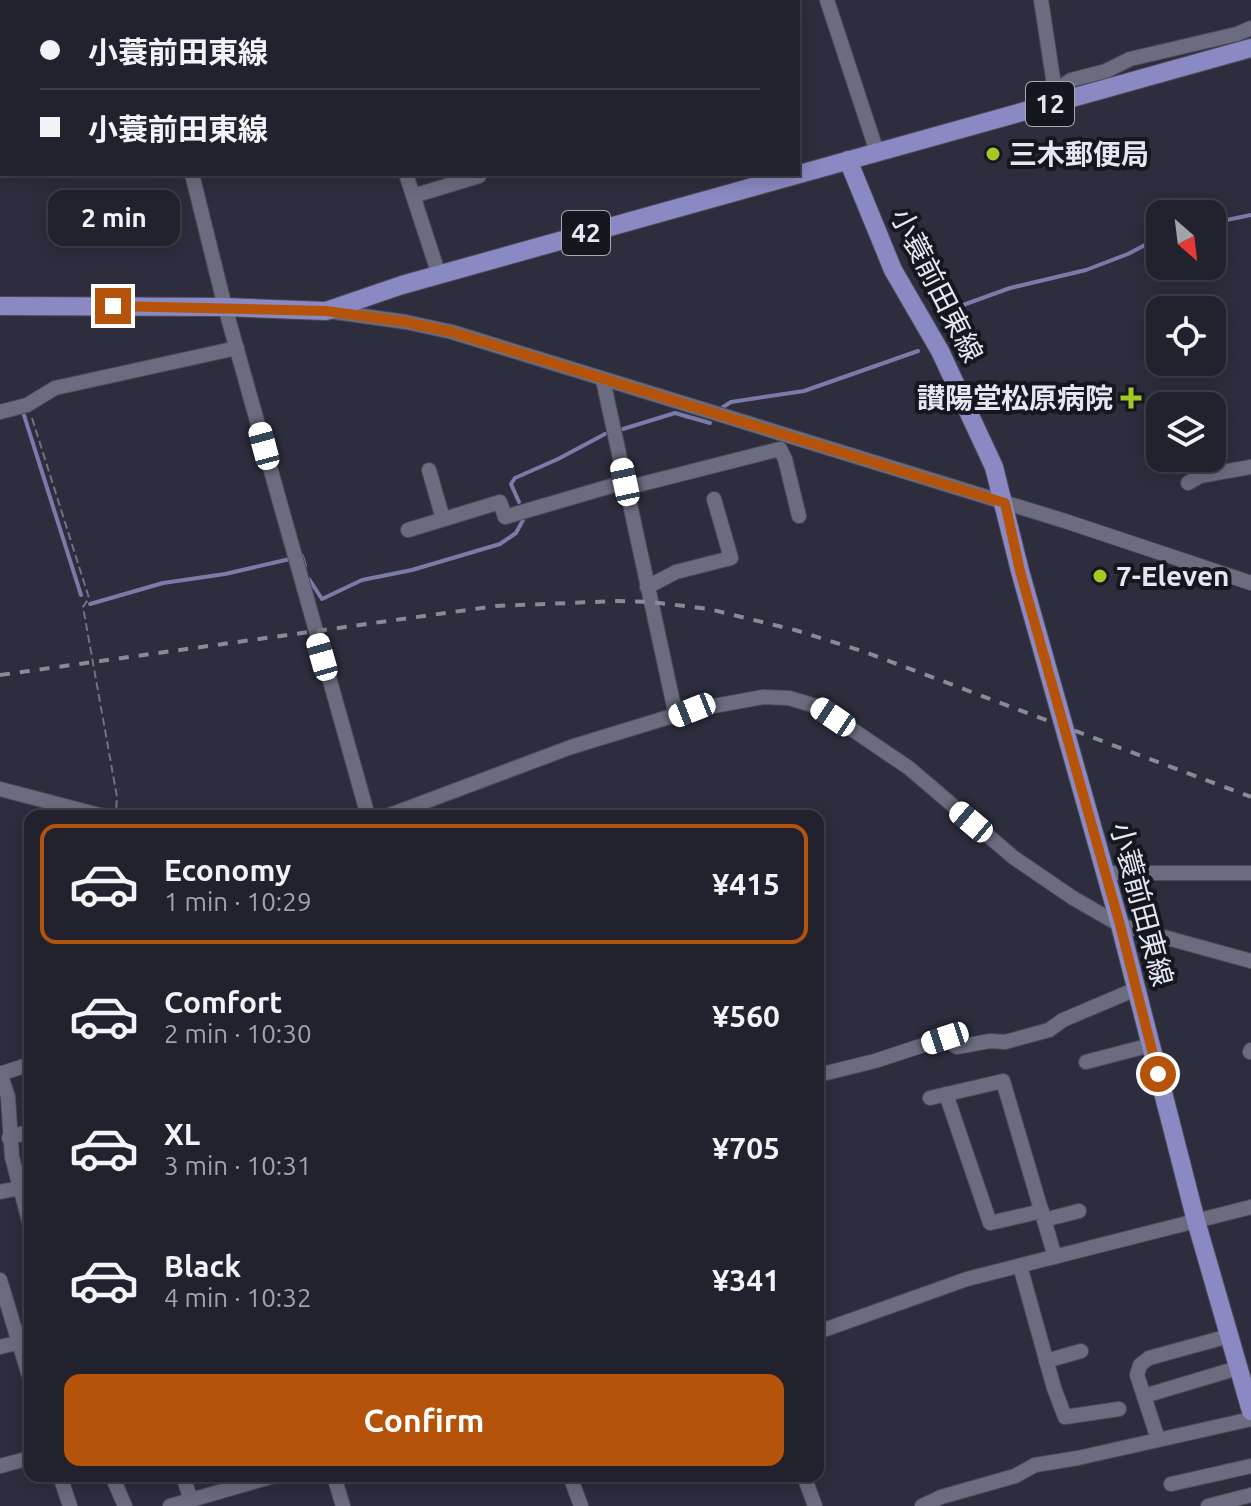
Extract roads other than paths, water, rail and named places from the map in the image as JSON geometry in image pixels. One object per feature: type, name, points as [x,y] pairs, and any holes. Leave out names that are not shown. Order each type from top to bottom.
[{"type":"main road","name":"12","points":[[848,160],[1056,96],[1251,48]]},
{"type":"main road","name":"42","points":[[800,173],[848,160]]},
{"type":"main road","name":"小蓑前田東線","points":[[848,160],[893,270],[940,351],[994,467],[1020,571],[1120,925],[1196,1221],[1251,1411]]},
{"type":"main road","name":"42","points":[[0,306],[225,307],[326,311],[439,275],[791,176]]},
{"type":"street","points":[[827,0],[877,152]]},
{"type":"street","points":[[1041,0],[1056,96]]},
{"type":"street","points":[[1056,96],[1071,80],[1106,71],[1130,59],[1251,28]]},
{"type":"street","points":[[192,176],[225,307],[366,810]]},
{"type":"street","points":[[407,176],[439,275]]},
{"type":"street","points":[[413,196],[479,176]]},
{"type":"street","points":[[326,311],[452,332],[781,442],[1005,503],[1251,583]]},
{"type":"street","points":[[0,412],[27,405],[55,388],[237,348]]},
{"type":"street","points":[[603,380],[676,716]]},
{"type":"street","points":[[408,530],[500,502],[505,517],[781,442]]},
{"type":"street","points":[[781,442],[799,516]]},
{"type":"street","points":[[1188,483],[1200,476],[1251,467]]},
{"type":"street","points":[[429,470],[443,519]]},
{"type":"street","points":[[647,587],[676,572],[731,558],[714,499]]},
{"type":"street","points":[[403,810],[571,747],[692,710],[763,697],[789,698],[819,707],[909,768],[1013,857],[1073,898],[1120,925],[1251,961]]},
{"type":"street","points":[[0,789],[80,810]]},
{"type":"street","points":[[1105,873],[1251,873]]},
{"type":"street","points":[[824,1074],[945,1038],[957,1047],[990,1041],[1005,1042],[1049,1030],[1063,1020],[1136,989]]},
{"type":"street","points":[[1086,1062],[1151,1045]]},
{"type":"street","points":[[24,1066],[0,1073],[8,1097],[9,1138],[24,1203]]},
{"type":"street","points":[[930,1098],[1003,1081],[1055,1257]]},
{"type":"street","points":[[946,1094],[990,1223],[1079,1211]]},
{"type":"street","points":[[9,1138],[24,1133]]},
{"type":"street","points":[[0,1192],[20,1188]]},
{"type":"street","points":[[824,1330],[967,1279],[1251,1207]]},
{"type":"street","points":[[1020,1266],[1060,1409],[1065,1417],[1119,1409]]},
{"type":"street","points":[[0,1280],[24,1342],[0,1347]]},
{"type":"street","points":[[1158,1439],[1137,1375],[1140,1365],[1149,1358],[1229,1336]]},
{"type":"street","points":[[1046,1361],[1081,1351]]},
{"type":"street","points":[[1144,1396],[1238,1368]]},
{"type":"street","points":[[922,1506],[941,1497],[1015,1476],[1035,1465],[1236,1425],[1251,1419]]},
{"type":"street","points":[[0,1466],[24,1460]]},
{"type":"street","points":[[1171,1484],[1251,1466]]},
{"type":"street","points":[[62,1482],[70,1506]]},
{"type":"street","points":[[115,1482],[125,1506]]},
{"type":"street","points":[[185,1482],[191,1500]]},
{"type":"street","points":[[170,1506],[253,1482]]},
{"type":"street","points":[[336,1482],[343,1506]]},
{"type":"street","points":[[572,1482],[581,1506]]},
{"type":"street","points":[[806,1482],[815,1506]]},
{"type":"street","points":[[1208,1506],[1251,1495]]},
{"type":"waterway","points":[[1226,220],[1251,215]]},
{"type":"waterway","points":[[941,313],[1010,288],[1086,270],[1146,244]]},
{"type":"waterway","points":[[723,407],[731,402],[804,391],[918,351]]},
{"type":"waterway","points":[[23,412],[81,595]]},
{"type":"waterway","points":[[623,429],[675,413],[710,423]]},
{"type":"waterway","points":[[519,502],[511,484],[515,478],[605,434]]},
{"type":"waterway","points":[[309,579],[322,599],[362,580],[412,570],[500,544],[516,533],[523,520]]},
{"type":"waterway","points":[[302,556],[305,566]]},
{"type":"waterway","points":[[90,604],[163,583],[225,574],[290,559]]},
{"type":"railway","points":[[0,675],[496,606],[651,602],[709,609],[795,630],[865,652],[1251,797]]},
{"type":"place","name":"三木郵便局","points":[[993,154]]},
{"type":"place","name":"讃陽堂松原病院","points":[[1131,398]]},
{"type":"place","name":"7-Eleven","points":[[1100,576]]}]
